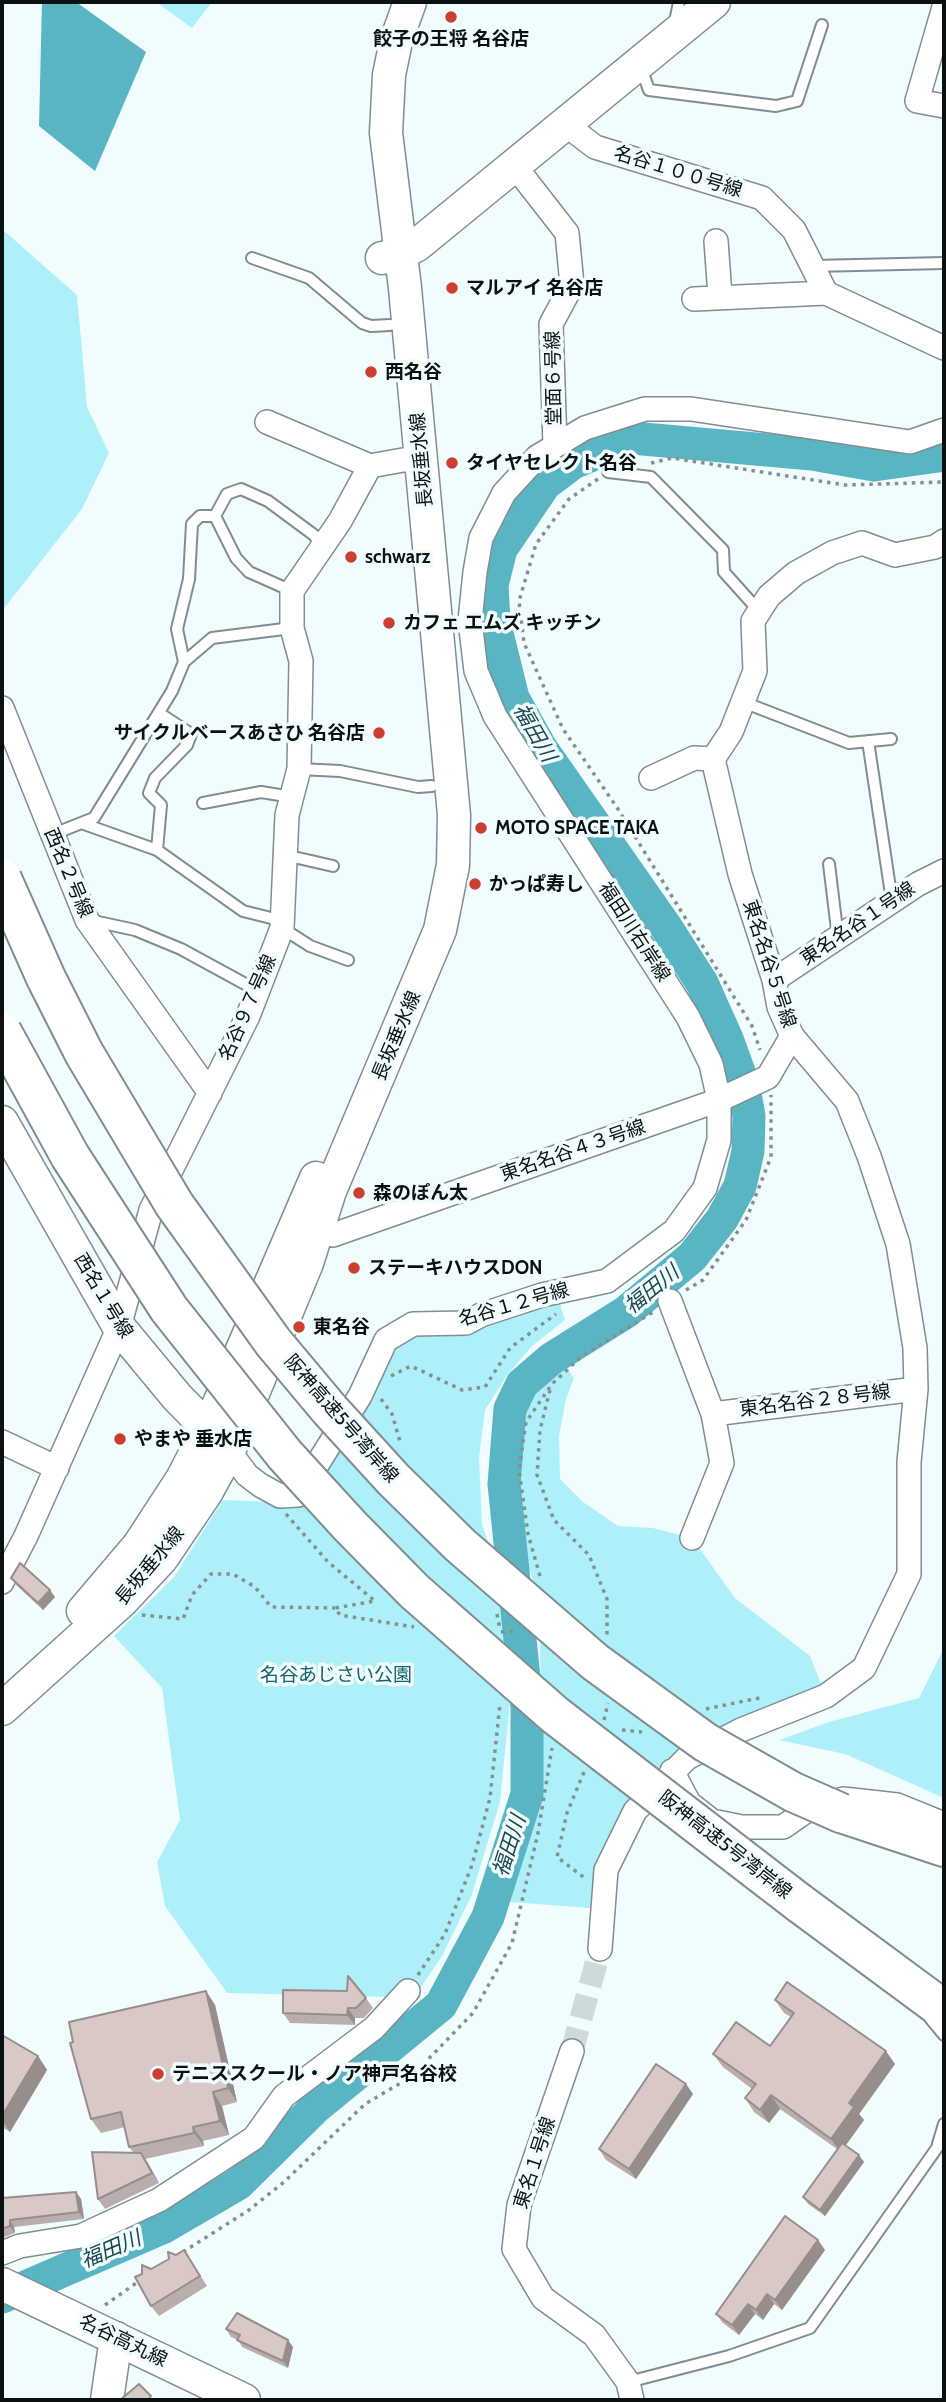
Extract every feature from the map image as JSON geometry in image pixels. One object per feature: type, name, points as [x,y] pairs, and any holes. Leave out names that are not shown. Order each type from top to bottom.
[{"type":"highway","name":"阪神高速5号湾岸線","points":[[2,879],[84,1053],[174,1204],[273,1342],[393,1479],[460,1545],[595,1662],[705,1742],[793,1792],[841,1813],[944,1847]]},
{"type":"highway","name":"阪神高速5号湾岸線","points":[[2,1032],[70,1156],[169,1309],[285,1455],[350,1526],[433,1609],[555,1715],[798,1902],[944,2010]]},
{"type":"main road","name":"長坂垂水線","points":[[307,1225],[330,1191],[440,930],[453,865],[454,815],[391,256],[367,153],[366,113],[378,37],[389,2]]},
{"type":"main road","name":"長坂垂水線","points":[[2,1709],[80,1642],[162,1558],[189,1520],[218,1440],[307,1263],[307,1225],[421,927],[431,888],[436,843],[412,460],[390,325],[391,256],[386,113],[396,41],[410,2]]},
{"type":"main road","points":[[391,256],[417,244],[714,2]]},
{"type":"main road","name":"西名１号線","points":[[2,1122],[119,1327],[177,1397],[218,1440]]},
{"type":"main road","name":"長坂垂水線","points":[[2,1684],[65,1630],[105,1588],[218,1440]]},
{"type":"main road","name":"名谷高丸線","points":[[2,2284],[243,2400]]},
{"type":"main road","points":[[107,2400],[116,2338]]},
{"type":"street","points":[[944,7],[917,101],[944,106]]},
{"type":"street","name":"名谷１００号線","points":[[565,124],[595,147],[762,198],[794,230],[826,293]]},
{"type":"street","name":"堂面６号線","points":[[514,165],[567,233],[572,285],[551,324],[555,446]]},
{"type":"street","points":[[716,241],[720,296]]},
{"type":"street","points":[[694,299],[826,293],[944,348]]},
{"type":"street","name":"福田川右岸線","points":[[607,1281],[674,1231],[705,1188],[719,1140],[719,1100],[711,1064],[688,1017],[495,716],[475,671],[470,621],[481,538],[504,493],[537,457],[585,428],[645,409],[691,409],[910,442],[944,430]]},
{"type":"street","points":[[267,422],[370,466],[412,460]]},
{"type":"street","points":[[292,591],[370,466]]},
{"type":"street","points":[[651,778],[694,758],[713,759],[731,732],[755,671],[753,621],[769,596],[796,573],[832,553],[862,543],[895,555],[935,547],[944,541]]},
{"type":"street","name":"名谷９７号線","points":[[2,1582],[57,1468],[119,1327],[151,1210],[258,991],[283,924],[285,856],[292,797],[299,769],[301,661],[292,628],[292,591]]},
{"type":"street","name":"西名２号線","points":[[2,708],[87,920],[210,1093]]},
{"type":"street","name":"東名名谷５号線","points":[[672,1771],[687,1758],[741,1730],[826,1696],[864,1668],[909,1574],[909,1462],[916,1389],[915,1348],[898,1244],[869,1156],[847,1101],[792,1035],[779,1007],[774,980],[740,874],[713,759]]},
{"type":"street","name":"東名名谷１号線","points":[[774,980],[892,901],[944,871]]},
{"type":"street","name":"東名名谷４３号線","points":[[307,1225],[333,1235],[719,1100],[768,1077],[792,1035]]},
{"type":"street","name":"名谷１２号線","points":[[280,1496],[298,1494],[367,1381],[386,1339],[413,1324],[466,1323],[481,1315],[542,1295],[607,1281]]},
{"type":"street","points":[[670,1301],[713,1414],[722,1464],[692,1538]]},
{"type":"street","name":"東名名谷２８号線","points":[[713,1414],[916,1389]]},
{"type":"street","points":[[218,1440],[247,1475],[280,1496]]},
{"type":"street","points":[[2,1442],[57,1468]]},
{"type":"street","points":[[600,1949],[606,1870],[635,1811],[672,1771],[689,1803],[712,1821],[742,1828],[783,1827],[806,1811],[843,1799],[897,1805],[944,1824]]},
{"type":"street","points":[[2,2253],[20,2246],[81,2236],[159,2200],[181,2186],[254,2138],[284,2096],[374,2028],[408,1991]]},
{"type":"street","name":"東名１号線","points":[[572,2051],[519,2205],[514,2249],[543,2298],[594,2335],[630,2391]]},
{"type":"lane","points":[[672,36],[679,2]]},
{"type":"lane","points":[[639,62],[649,90],[776,106],[797,101],[822,25]]},
{"type":"lane","points":[[252,258],[309,278],[362,323],[371,326],[390,325]]},
{"type":"lane","points":[[810,266],[944,263]]},
{"type":"lane","points":[[608,472],[652,477],[723,550],[723,572],[759,611]]},
{"type":"lane","points":[[215,516],[227,494],[241,489],[268,501],[314,535],[322,546]]},
{"type":"lane","points":[[184,663],[177,629],[189,579],[192,524],[200,516],[215,516]]},
{"type":"lane","points":[[215,516],[236,558],[249,572],[292,591]]},
{"type":"lane","points":[[51,835],[94,818],[159,713],[184,663],[212,638],[292,628]]},
{"type":"lane","points":[[743,702],[849,743],[891,739]]},
{"type":"lane","points":[[157,850],[161,804],[149,793],[155,778],[187,745],[191,734],[159,713]]},
{"type":"lane","points":[[868,741],[892,901]]},
{"type":"lane","points":[[299,769],[340,771],[418,787],[432,786]]},
{"type":"lane","points":[[203,803],[251,793],[292,797]]},
{"type":"lane","points":[[83,824],[157,850],[169,862],[243,911],[283,924],[310,946],[348,960]]},
{"type":"lane","points":[[285,856],[333,866]]},
{"type":"lane","points":[[829,864],[838,937]]},
{"type":"lane","points":[[87,920],[135,930],[181,949],[258,991]]},
{"type":"lane","points":[[863,1951],[944,2035]]},
{"type":"lane","points":[[630,2391],[810,2328],[941,2142],[944,2124]]},
{"type":"path","points":[[402,1449],[392,1414],[367,1381],[392,1375],[411,1366],[462,1390],[485,1387],[510,1348],[563,1309]]},
{"type":"path","points":[[133,1610],[145,1617],[183,1619],[192,1595],[211,1574],[233,1574],[255,1587],[271,1607],[335,1608],[375,1601],[328,1562],[288,1518],[280,1496]]},
{"type":"path","points":[[335,1608],[341,1615],[422,1628]]},
{"type":"path","points":[[496,1611],[500,1636]]},
{"type":"path","points":[[408,1991],[445,1934],[472,1865],[490,1798],[501,1698]]},
{"type":"green space","points":[[156,2],[212,2],[192,28]]},
{"type":"green space","points":[[2,229],[77,295],[87,407],[109,453],[82,509],[2,611]]},
{"type":"green space","name":"名谷あじさい公園","points":[[558,1298],[565,1320],[532,1346],[508,1374],[485,1410],[479,1457],[482,1524],[500,1578],[509,1640],[510,1701],[500,1802],[471,1897],[442,1956],[406,2009],[390,1997],[227,1993],[165,1906],[157,1862],[180,1820],[162,1688],[114,1636],[174,1577],[223,1500],[298,1503],[398,1340]]},
{"type":"green space","points":[[561,1361],[574,1378],[566,1399],[559,1436],[560,1479],[583,1502],[618,1526],[653,1528],[692,1538],[735,1598],[810,1656],[826,1696],[741,1730],[635,1811],[603,1909],[510,1902],[538,1776],[541,1744],[540,1628],[534,1583],[523,1551],[514,1491],[512,1445],[520,1414]]},
{"type":"green space","points":[[944,1648],[944,1798],[845,1754],[779,1740],[829,1722],[919,1698]]},
{"type":"shaded area","points":[[42,2],[76,2],[146,52],[95,171],[39,126]]},
{"type":"building","points":[[20,1563],[50,1590],[38,1603],[11,1578]]},
{"type":"building","points":[[348,1976],[366,1998],[356,2008],[348,2008],[347,2015],[283,2013],[283,1990],[347,1991]]},
{"type":"building","points":[[787,1982],[886,2051],[849,2103],[854,2107],[831,2139],[771,2095],[760,2110],[745,2098],[756,2084],[713,2054],[736,2022],[770,2046],[794,2013],[775,2000]]},
{"type":"building","points":[[206,1991],[228,2088],[213,2092],[220,2121],[193,2127],[194,2133],[129,2147],[121,2112],[91,2119],[70,2043],[73,2042],[69,2022]]},
{"type":"building","points":[[2,2035],[38,2056],[2,2116]]},
{"type":"building","points":[[656,2064],[686,2084],[629,2169],[599,2149]]},
{"type":"building","points":[[842,2143],[859,2155],[820,2210],[803,2197]]},
{"type":"building","points":[[92,2152],[141,2153],[152,2173],[98,2199]]},
{"type":"building","points":[[76,2192],[79,2212],[10,2220],[10,2226],[2,2229],[2,2198]]},
{"type":"building","points":[[785,2216],[818,2240],[775,2300],[767,2294],[756,2310],[748,2304],[732,2325],[716,2314]]},
{"type":"building","points":[[184,2250],[200,2276],[151,2306],[135,2277],[142,2274],[142,2265],[151,2269],[169,2259],[168,2252],[176,2255]]},
{"type":"building","points":[[237,2313],[288,2340],[283,2361],[237,2340],[240,2335],[226,2329]]},
{"type":"building","points":[[139,2384],[151,2396],[148,2400],[120,2400]]},
{"type":"waterway","name":"福田川","points":[[2,2297],[164,2227],[238,2184],[315,2108],[441,2005],[488,1917],[527,1794],[527,1707],[504,1484],[510,1409],[522,1384],[551,1359],[626,1312],[692,1257],[722,1219],[740,1186],[748,1151],[749,1116],[743,1083],[702,983],[541,748],[513,698],[494,621],[492,585],[501,549],[545,484],[573,463],[632,438],[812,454],[874,465],[944,455]]},
{"type":"tunnel","points":[[572,2051],[600,1949]]},
{"type":"place","name":"餃子の王将 名谷店","points":[[451,17]]},
{"type":"place","name":"マルアイ 名谷店","points":[[452,288]]},
{"type":"place","name":"西名谷","points":[[371,372]]},
{"type":"place","name":"タイヤセレクト名谷","points":[[452,463]]},
{"type":"place","name":"schwarz","points":[[351,557]]},
{"type":"place","name":"カフェ エムズ キッチン","points":[[389,623]]},
{"type":"place","name":"サイクルベースあさひ 名谷店","points":[[379,733]]},
{"type":"place","name":"MOTO SPACE TAKA","points":[[481,828]]},
{"type":"place","name":"かっぱ寿し","points":[[475,884]]},
{"type":"place","name":"森のぽん太","points":[[359,1193]]},
{"type":"place","name":"ステーキハウスDON","points":[[354,1268]]},
{"type":"place","name":"東名谷","points":[[299,1327]]},
{"type":"place","name":"やまや 垂水店","points":[[120,1439]]},
{"type":"place","name":"テニススクール・ノア神戸名谷校","points":[[158,2074]]}]
